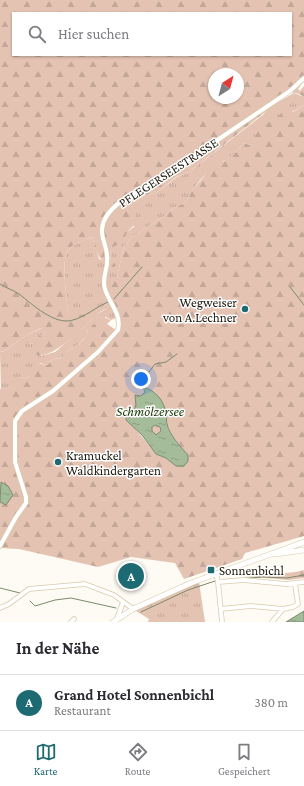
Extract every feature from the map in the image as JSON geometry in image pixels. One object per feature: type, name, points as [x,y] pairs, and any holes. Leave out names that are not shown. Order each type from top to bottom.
[{"type":"main road","points":[[115,620],[133,609],[216,573],[304,542]]},
{"type":"main road","points":[[267,555],[304,550]]},
{"type":"street","name":"PFLEGERSEESTRASSE","points":[[0,546],[16,517],[26,503],[26,496],[15,462],[16,421],[22,411],[53,391],[98,352],[118,330],[118,317],[107,295],[104,283],[108,257],[102,229],[109,214],[133,194],[154,183],[290,91],[304,78]]},
{"type":"street","points":[[216,573],[222,622]]},
{"type":"street","points":[[218,582],[244,580],[295,584],[304,582]]},
{"type":"street","points":[[0,608],[9,604],[29,589],[85,584],[106,592],[133,609]]},
{"type":"street","points":[[221,609],[251,606],[283,609],[293,607],[298,604],[295,584]]},
{"type":"street","points":[[115,620],[123,602]]},
{"type":"street","points":[[272,622],[283,609]]},
{"type":"green space","points":[[0,0],[304,0],[304,81],[298,89],[300,91],[304,86],[304,97],[294,93],[285,96],[189,172],[176,177],[156,193],[148,194],[140,198],[136,196],[130,202],[137,219],[136,223],[129,230],[120,244],[110,248],[110,258],[116,265],[111,270],[109,263],[101,260],[99,257],[92,237],[72,246],[65,259],[64,268],[67,313],[85,315],[108,303],[106,294],[109,284],[117,277],[124,246],[132,237],[174,208],[186,202],[193,189],[202,179],[213,162],[223,162],[234,154],[244,143],[250,145],[252,144],[256,133],[269,122],[286,111],[293,112],[304,105],[304,536],[245,553],[242,559],[184,579],[175,563],[131,557],[98,567],[19,549],[0,548],[0,389],[10,387],[12,382],[20,377],[25,379],[30,376],[36,363],[47,365],[53,359],[61,358],[70,349],[78,345],[86,337],[88,329],[103,317],[111,320],[107,324],[116,330],[116,316],[113,308],[100,312],[63,345],[46,354],[38,355],[32,352],[34,344],[26,343],[45,333],[41,328],[25,336],[5,351],[0,352]],"holes":[[[143,388],[166,415],[170,432],[188,455],[176,466],[166,458],[156,454],[126,417],[129,418],[136,406],[136,395],[141,396],[145,392]]]},
{"type":"green space","points":[[294,93],[304,97],[304,105],[256,133],[253,144],[250,145],[244,143],[234,154],[206,173],[193,189],[186,202],[174,208],[132,237],[124,246],[117,277],[108,303],[89,316],[76,316],[67,313],[64,268],[65,259],[72,246],[92,237],[99,259],[109,263],[111,269],[110,248],[115,246],[127,232],[134,227],[130,202],[136,196],[140,198],[148,194],[156,193],[177,177],[189,172],[264,114],[266,109]]},
{"type":"green space","points":[[108,308],[113,308],[116,318],[111,320],[106,317],[88,329],[86,337],[61,358],[53,359],[47,365],[40,363],[30,376],[25,379],[20,377],[10,387],[1,390],[0,352],[5,351],[25,336],[42,328],[45,333],[27,343],[34,344],[41,356],[55,352],[91,321],[95,315]]},
{"type":"green space","points":[[156,425],[161,430],[156,435],[151,430]]},
{"type":"green space","points":[[304,570],[304,578],[289,580],[243,576],[289,573]]},
{"type":"green space","points":[[199,582],[205,622],[148,622],[149,619],[133,609]]},
{"type":"water","name":"Schmölzersee","points":[[143,387],[152,391],[161,400],[165,409],[170,433],[188,455],[188,461],[184,466],[176,466],[166,458],[156,454],[142,435],[126,420],[126,417],[129,418],[136,406],[135,395],[141,396],[145,392]],"holes":[[[155,425],[160,427],[161,431],[156,435],[152,431],[152,427]]]},
{"type":"water","points":[[1,482],[8,486],[13,495],[6,505],[0,502]]},
{"type":"water","points":[[304,611],[304,622],[286,622]]},
{"type":"waterway","points":[[114,299],[142,267]]},
{"type":"waterway","points":[[0,284],[19,294],[44,313],[59,320],[66,321],[77,319],[108,302]]},
{"type":"waterway","points":[[290,287],[304,305]]},
{"type":"waterway","points":[[143,387],[146,376],[155,364],[166,362],[177,354]]},
{"type":"waterway","points":[[221,580],[263,577],[287,578],[304,575]]},
{"type":"waterway","points":[[141,612],[188,590],[215,581]]},
{"type":"waterway","points":[[0,588],[20,593]]},
{"type":"waterway","points":[[30,601],[35,606],[55,600],[71,598],[116,608]]},
{"type":"place","name":"Wegweiser von A.Lechner","points":[[245,309]]},
{"type":"place","name":"Kramuckel Waldkindergarten","points":[[58,462]]},
{"type":"place","name":"Sonnenbichl","points":[[211,570]]},
{"type":"place","name":"Grand Hotel Sonnenbichl","points":[[131,576]]}]
